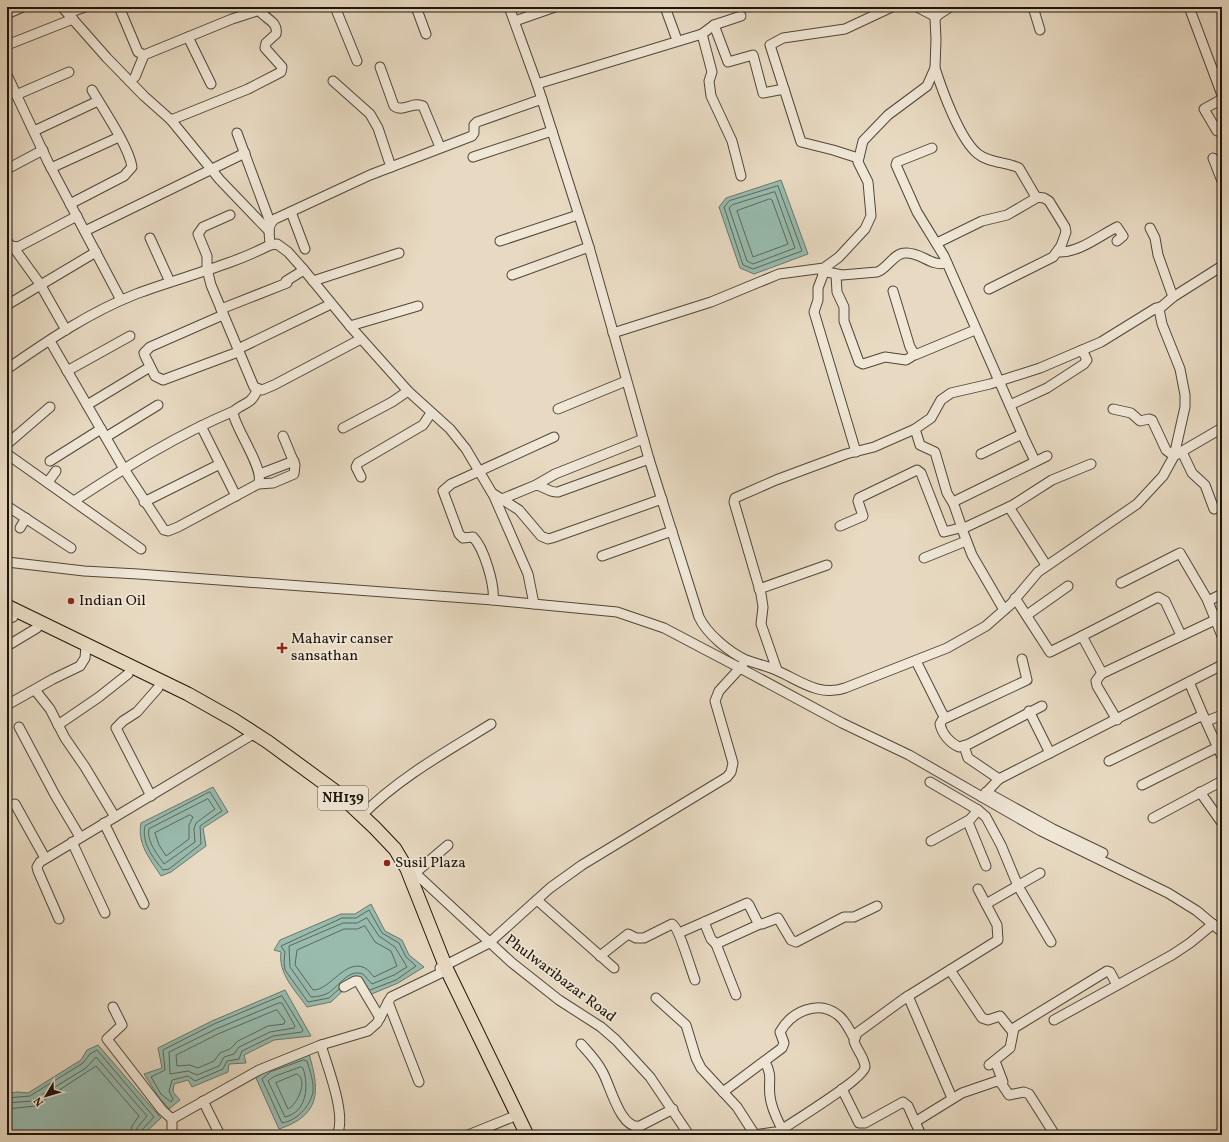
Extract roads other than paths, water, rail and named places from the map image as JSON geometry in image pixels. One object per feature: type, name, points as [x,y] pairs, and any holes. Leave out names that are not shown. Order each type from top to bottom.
[{"type":"highway","name":"NH139","points":[[9,614],[86,650],[188,694],[339,794],[395,849],[411,871],[443,969]]},
{"type":"highway","name":"NH139","points":[[9,614],[86,650],[128,674],[252,735],[335,799],[370,833],[396,862],[406,882],[443,969],[519,1135]]},
{"type":"highway","name":"NH139","points":[[474,1035],[527,1135]]},
{"type":"street","points":[[7,14],[23,7]]},
{"type":"street","points":[[7,45],[68,13],[85,7]]},
{"type":"street","points":[[119,7],[138,52],[144,55]]},
{"type":"street","points":[[135,77],[144,55],[258,9],[269,7]]},
{"type":"street","points":[[335,7],[357,61]]},
{"type":"street","points":[[416,7],[426,34]]},
{"type":"street","points":[[509,7],[538,84],[589,247],[648,459],[702,623],[710,634],[745,659],[777,670],[817,690],[832,692],[916,660],[971,636],[990,624],[1030,580],[1046,565],[1137,504],[1167,470],[1178,454],[1222,428]]},
{"type":"street","points":[[515,20],[555,7]]},
{"type":"street","points":[[665,7],[677,40]]},
{"type":"street","points":[[858,158],[801,142],[770,45],[783,38],[845,29],[892,7]]},
{"type":"street","points":[[917,7],[936,16]]},
{"type":"street","points":[[936,16],[950,7]]},
{"type":"street","points":[[1033,7],[1040,30]]},
{"type":"street","points":[[1189,7],[1222,94]]},
{"type":"street","points":[[171,120],[248,89],[281,72],[282,67],[265,48],[266,43],[276,34],[276,28],[272,21],[258,9]]},
{"type":"street","points":[[68,13],[107,58],[144,96],[171,120],[210,169],[269,232]]},
{"type":"street","points":[[538,84],[677,40],[702,34],[714,25],[741,16]]},
{"type":"street","points":[[821,270],[839,257],[865,229],[871,219],[868,182],[859,165],[858,158],[861,147],[866,136],[888,115],[924,90],[931,80],[935,68],[936,16]]},
{"type":"street","points":[[714,25],[728,62],[753,55],[763,93],[784,89]]},
{"type":"street","points":[[702,34],[712,72],[708,83],[711,96],[732,141],[741,176]]},
{"type":"street","points":[[188,37],[211,84]]},
{"type":"street","points":[[380,67],[394,106],[401,109],[415,105],[423,106],[440,147]]},
{"type":"street","points":[[935,68],[957,122],[975,151],[987,159],[1019,168],[1033,193],[1038,197],[1049,201],[1065,227],[1066,232],[1058,252],[1050,259],[988,289]]},
{"type":"street","points":[[16,95],[69,72]]},
{"type":"street","points":[[7,75],[9,86],[16,95],[51,168],[85,230],[120,300]]},
{"type":"street","points":[[333,81],[370,114],[378,128],[390,167]]},
{"type":"street","points":[[70,204],[129,172],[132,167],[119,137],[92,90]]},
{"type":"street","points":[[270,222],[336,190],[390,167],[472,136],[474,133],[474,125],[477,122],[542,99]]},
{"type":"street","points":[[1217,131],[1204,109],[1222,99]]},
{"type":"street","points":[[34,132],[98,101]]},
{"type":"street","points":[[473,157],[552,131]]},
{"type":"street","points":[[237,133],[270,222],[270,245]]},
{"type":"street","points":[[51,168],[119,137]]},
{"type":"street","points":[[932,148],[896,164],[917,212],[937,243],[947,263],[976,330],[1001,381],[1022,434],[1036,461]]},
{"type":"street","points":[[7,169],[43,150]]},
{"type":"street","points":[[85,230],[244,153]]},
{"type":"street","points":[[1212,158],[1222,181]]},
{"type":"street","points":[[937,243],[982,221],[1007,215],[1038,197]]},
{"type":"street","points":[[291,212],[306,249]]},
{"type":"street","points":[[500,241],[578,214]]},
{"type":"street","points":[[230,215],[203,227],[199,231],[199,237],[207,256],[207,269],[211,285],[251,383],[257,390]]},
{"type":"street","points":[[14,248],[26,244],[77,216]]},
{"type":"street","points":[[1058,252],[1074,249],[1118,227],[1123,236],[1117,241]]},
{"type":"street","points":[[1150,228],[1155,238],[1158,255],[1173,297]]},
{"type":"street","points":[[150,238],[170,282]]},
{"type":"street","points":[[7,241],[14,248],[40,284],[66,330]]},
{"type":"street","points":[[7,369],[66,330],[120,300],[207,269],[231,263],[270,245],[276,244],[281,246],[304,270],[361,339],[408,391],[459,439],[492,493],[528,574],[534,604]]},
{"type":"street","points":[[512,275],[589,247]]},
{"type":"street","points":[[7,305],[96,252]]},
{"type":"street","points":[[313,281],[399,253]]},
{"type":"street","points":[[613,333],[711,302],[779,274],[797,270],[821,270],[847,275],[881,270],[898,256],[907,253],[925,258],[936,264],[947,263]]},
{"type":"street","points":[[777,670],[761,624],[763,607],[760,589],[734,502],[735,498],[776,480],[883,443],[915,429],[931,418],[941,400],[951,393],[1001,381],[1040,368],[1101,342],[1160,307],[1222,266]]},
{"type":"street","points":[[304,270],[287,282],[150,347],[144,353],[155,376],[164,380],[238,350],[331,304]]},
{"type":"street","points":[[821,270],[823,276],[818,288],[818,300],[814,312],[856,452]]},
{"type":"street","points":[[836,274],[838,292],[844,307],[844,321],[859,362],[863,364],[887,357],[906,360],[911,357],[913,353]]},
{"type":"street","points":[[893,291],[913,353]]},
{"type":"street","points":[[350,326],[418,306]]},
{"type":"street","points":[[1160,307],[1159,311],[1162,324],[1179,364],[1184,388],[1185,406],[1178,454]]},
{"type":"street","points":[[913,353],[915,355],[919,355],[976,330]]},
{"type":"street","points":[[67,371],[130,336]]},
{"type":"street","points":[[74,501],[124,468],[201,426],[234,411],[251,401],[257,390],[274,385],[361,339]]},
{"type":"street","points":[[50,341],[160,528],[168,531],[258,484],[273,483],[291,476],[296,470],[294,461],[283,436]]},
{"type":"street","points":[[1010,406],[1048,388],[1084,364],[1087,360],[1082,350]]},
{"type":"street","points":[[87,405],[150,367]]},
{"type":"street","points":[[558,410],[626,381]]},
{"type":"street","points":[[343,428],[392,402],[408,391]]},
{"type":"street","points":[[106,437],[158,406]]},
{"type":"street","points":[[7,444],[50,407]]},
{"type":"street","points":[[1113,409],[1131,413],[1140,421],[1149,418],[1152,420],[1166,450],[1178,454],[1192,473],[1205,485],[1214,510]]},
{"type":"street","points":[[234,411],[235,421],[260,474],[258,484]]},
{"type":"street","points":[[362,477],[356,467],[358,463],[423,425],[431,413]]},
{"type":"street","points":[[201,426],[236,496]]},
{"type":"street","points":[[50,461],[101,429]]},
{"type":"street","points":[[915,429],[920,445],[936,452],[947,493],[963,527],[962,529],[966,541],[979,568],[1004,610]]},
{"type":"street","points":[[980,454],[1022,434]]},
{"type":"street","points":[[493,600],[492,581],[478,544],[473,537],[463,538],[459,534],[443,491],[448,486],[478,471],[554,437]]},
{"type":"street","points":[[502,499],[536,485],[555,474],[643,439]]},
{"type":"street","points":[[7,454],[141,549]]},
{"type":"street","points":[[953,503],[1047,456]]},
{"type":"street","points":[[536,485],[553,492],[558,492],[648,459]]},
{"type":"street","points":[[260,474],[294,461]]},
{"type":"street","points":[[144,502],[220,464]]},
{"type":"street","points":[[840,526],[863,516],[858,501],[859,498],[917,470],[920,473],[944,532],[963,527],[1009,507],[1046,484],[1091,464]]},
{"type":"street","points":[[48,482],[56,471]]},
{"type":"street","points":[[492,493],[519,510],[537,533],[548,539],[662,499]]},
{"type":"street","points":[[7,506],[71,548]]},
{"type":"street","points":[[1009,507],[1046,565]]},
{"type":"street","points":[[20,528],[26,518]]},
{"type":"street","points":[[602,556],[672,531]]},
{"type":"street","points":[[924,558],[966,541]]},
{"type":"street","points":[[1121,583],[1180,552],[1208,601],[1222,636]]},
{"type":"street","points":[[7,562],[108,573],[493,600],[617,612],[634,617],[682,637],[842,723],[908,755],[984,795],[1041,831],[1122,869],[1168,893],[1197,911],[1222,932]]},
{"type":"street","points":[[760,589],[827,565]]},
{"type":"street","points":[[1027,615],[1068,586]]},
{"type":"street","points":[[1208,601],[1222,594]]},
{"type":"street","points":[[1015,598],[1050,652],[1158,597],[1165,601],[1181,635]]},
{"type":"street","points":[[1117,720],[1096,683],[1102,674],[1215,620]]},
{"type":"street","points":[[7,646],[37,628]]},
{"type":"street","points":[[1082,636],[1102,674]]},
{"type":"street","points":[[7,705],[80,666],[83,662],[86,650]]},
{"type":"street","points":[[172,1119],[259,1070],[321,1045],[368,1031],[380,1018],[388,1002],[396,994],[420,985],[443,969],[489,943],[561,879],[582,864],[727,777],[731,772],[733,763],[718,715],[716,701],[719,691],[740,668],[745,659]]},
{"type":"street","points":[[944,717],[949,717],[1027,680],[1022,659]]},
{"type":"street","points":[[916,660],[944,717]]},
{"type":"street","points":[[984,795],[999,779],[1222,665]]},
{"type":"street","points":[[58,725],[99,697],[128,674]]},
{"type":"street","points":[[1189,682],[1222,757]]},
{"type":"street","points":[[151,796],[116,728],[123,721],[137,712],[158,688]]},
{"type":"street","points":[[35,690],[50,709],[58,725],[115,816]]},
{"type":"street","points":[[944,717],[940,724],[942,732],[955,745],[964,746],[1029,711],[1042,706]]},
{"type":"street","points":[[1029,711],[1050,753]]},
{"type":"street","points":[[1109,761],[1205,718],[1222,715]]},
{"type":"street","points":[[362,815],[386,793],[412,773],[491,724]]},
{"type":"street","points":[[19,727],[55,795],[80,837]]},
{"type":"street","points":[[59,919],[38,871],[38,864],[45,858],[252,735]]},
{"type":"street","points":[[964,746],[968,758],[999,779]]},
{"type":"street","points":[[1142,785],[1218,746]]},
{"type":"street","points":[[1153,818],[1222,781]]},
{"type":"street","points":[[930,782],[978,810],[986,817],[993,829],[1018,886],[1051,942]]},
{"type":"street","points":[[1200,792],[1222,823]]},
{"type":"street","points":[[14,804],[45,858]]},
{"type":"street","points":[[931,841],[969,820],[978,810]]},
{"type":"street","points":[[969,820],[969,826],[986,866]]},
{"type":"street","points":[[104,823],[144,904]]},
{"type":"street","points":[[72,842],[105,913]]},
{"type":"street","points":[[411,871],[448,845]]},
{"type":"street","name":"Phulwaribazar Road","points":[[396,862],[411,871],[489,943],[528,976],[616,1040],[650,1077],[690,1135]]},
{"type":"street","points":[[986,904],[1040,873]]},
{"type":"street","points":[[854,1038],[865,1027],[908,996],[998,940],[997,925],[978,889]]},
{"type":"street","points":[[537,900],[614,968]]},
{"type":"street","points":[[679,933],[747,903],[760,924]]},
{"type":"street","points":[[716,944],[760,924],[778,918],[782,921],[790,938],[796,942],[846,916],[854,917],[876,906]]},
{"type":"street","points":[[704,922],[711,939],[716,944],[736,995]]},
{"type":"street","points":[[600,956],[628,934],[636,938],[644,938],[672,924],[677,927],[695,980]]},
{"type":"street","points":[[1054,1020],[1190,943],[1213,924]]},
{"type":"street","points":[[950,970],[982,1018],[988,1020],[1000,1016],[1016,1033]]},
{"type":"street","points":[[1003,1082],[992,1063],[1006,1052],[1016,1033],[1036,1014],[1107,971],[1110,972],[1117,984]]},
{"type":"street","points":[[344,988],[354,981],[358,981],[380,1018]]},
{"type":"street","points":[[908,996],[952,1098]]},
{"type":"street","points":[[656,998],[686,1025],[699,1065],[743,1116],[754,1135],[780,1132],[859,1076],[865,1067],[855,1045],[854,1038],[846,1024],[832,1011],[820,1008],[803,1010],[787,1020],[780,1032],[784,1045],[765,1062],[723,1092]]},
{"type":"street","points":[[388,1002],[419,1082]]},
{"type":"street","points":[[113,1007],[122,1026],[107,1039],[162,1110],[172,1119],[172,1135]]},
{"type":"street","points":[[581,1044],[601,1068],[614,1101],[629,1123],[636,1127],[640,1126],[673,1109]]},
{"type":"street","points":[[321,1045],[338,1105],[340,1119],[336,1135]]},
{"type":"street","points":[[765,1062],[770,1073],[769,1088],[771,1102],[780,1132]]},
{"type":"street","points":[[915,1122],[952,1098],[968,1090],[999,1081],[1009,1095],[1024,1092],[1029,1094],[1055,1135]]},
{"type":"street","points":[[842,1089],[860,1124],[868,1122],[903,1102],[908,1106],[921,1135]]},
{"type":"street","points":[[203,1101],[220,1135]]},
{"type":"street","points":[[468,1135],[510,1118]]},
{"type":"water","points":[[781,180],[808,254],[754,274],[740,268],[719,207],[726,198]]},
{"type":"water","points":[[213,787],[228,812],[203,828],[206,846],[171,872],[161,876],[145,851],[140,831],[141,823]]},
{"type":"water","points":[[371,904],[385,931],[402,940],[409,955],[424,967],[398,983],[367,996],[358,981],[348,986],[331,1002],[307,1007],[285,975],[282,967],[281,952],[274,950],[280,940],[341,914],[355,914]]},
{"type":"water","points":[[285,990],[311,1036],[274,1040],[244,1055],[246,1063],[229,1064],[228,1072],[192,1087],[188,1080],[174,1084],[173,1092],[180,1100],[169,1109],[158,1096],[144,1074],[162,1068],[158,1048],[212,1021]]},
{"type":"water","points":[[98,1045],[161,1118],[145,1133],[145,1135],[7,1135],[7,1094],[17,1092],[28,1093],[81,1060],[87,1050]]},
{"type":"water","points":[[309,1054],[315,1079],[314,1100],[310,1109],[303,1117],[279,1129],[256,1078],[268,1069]]},
{"type":"place","name":"Indian Oil","points":[[71,601]]},
{"type":"place","name":"Mahavir canser sansathan","points":[[282,648]]},
{"type":"place","name":"Susil Plaza","points":[[387,863]]}]
